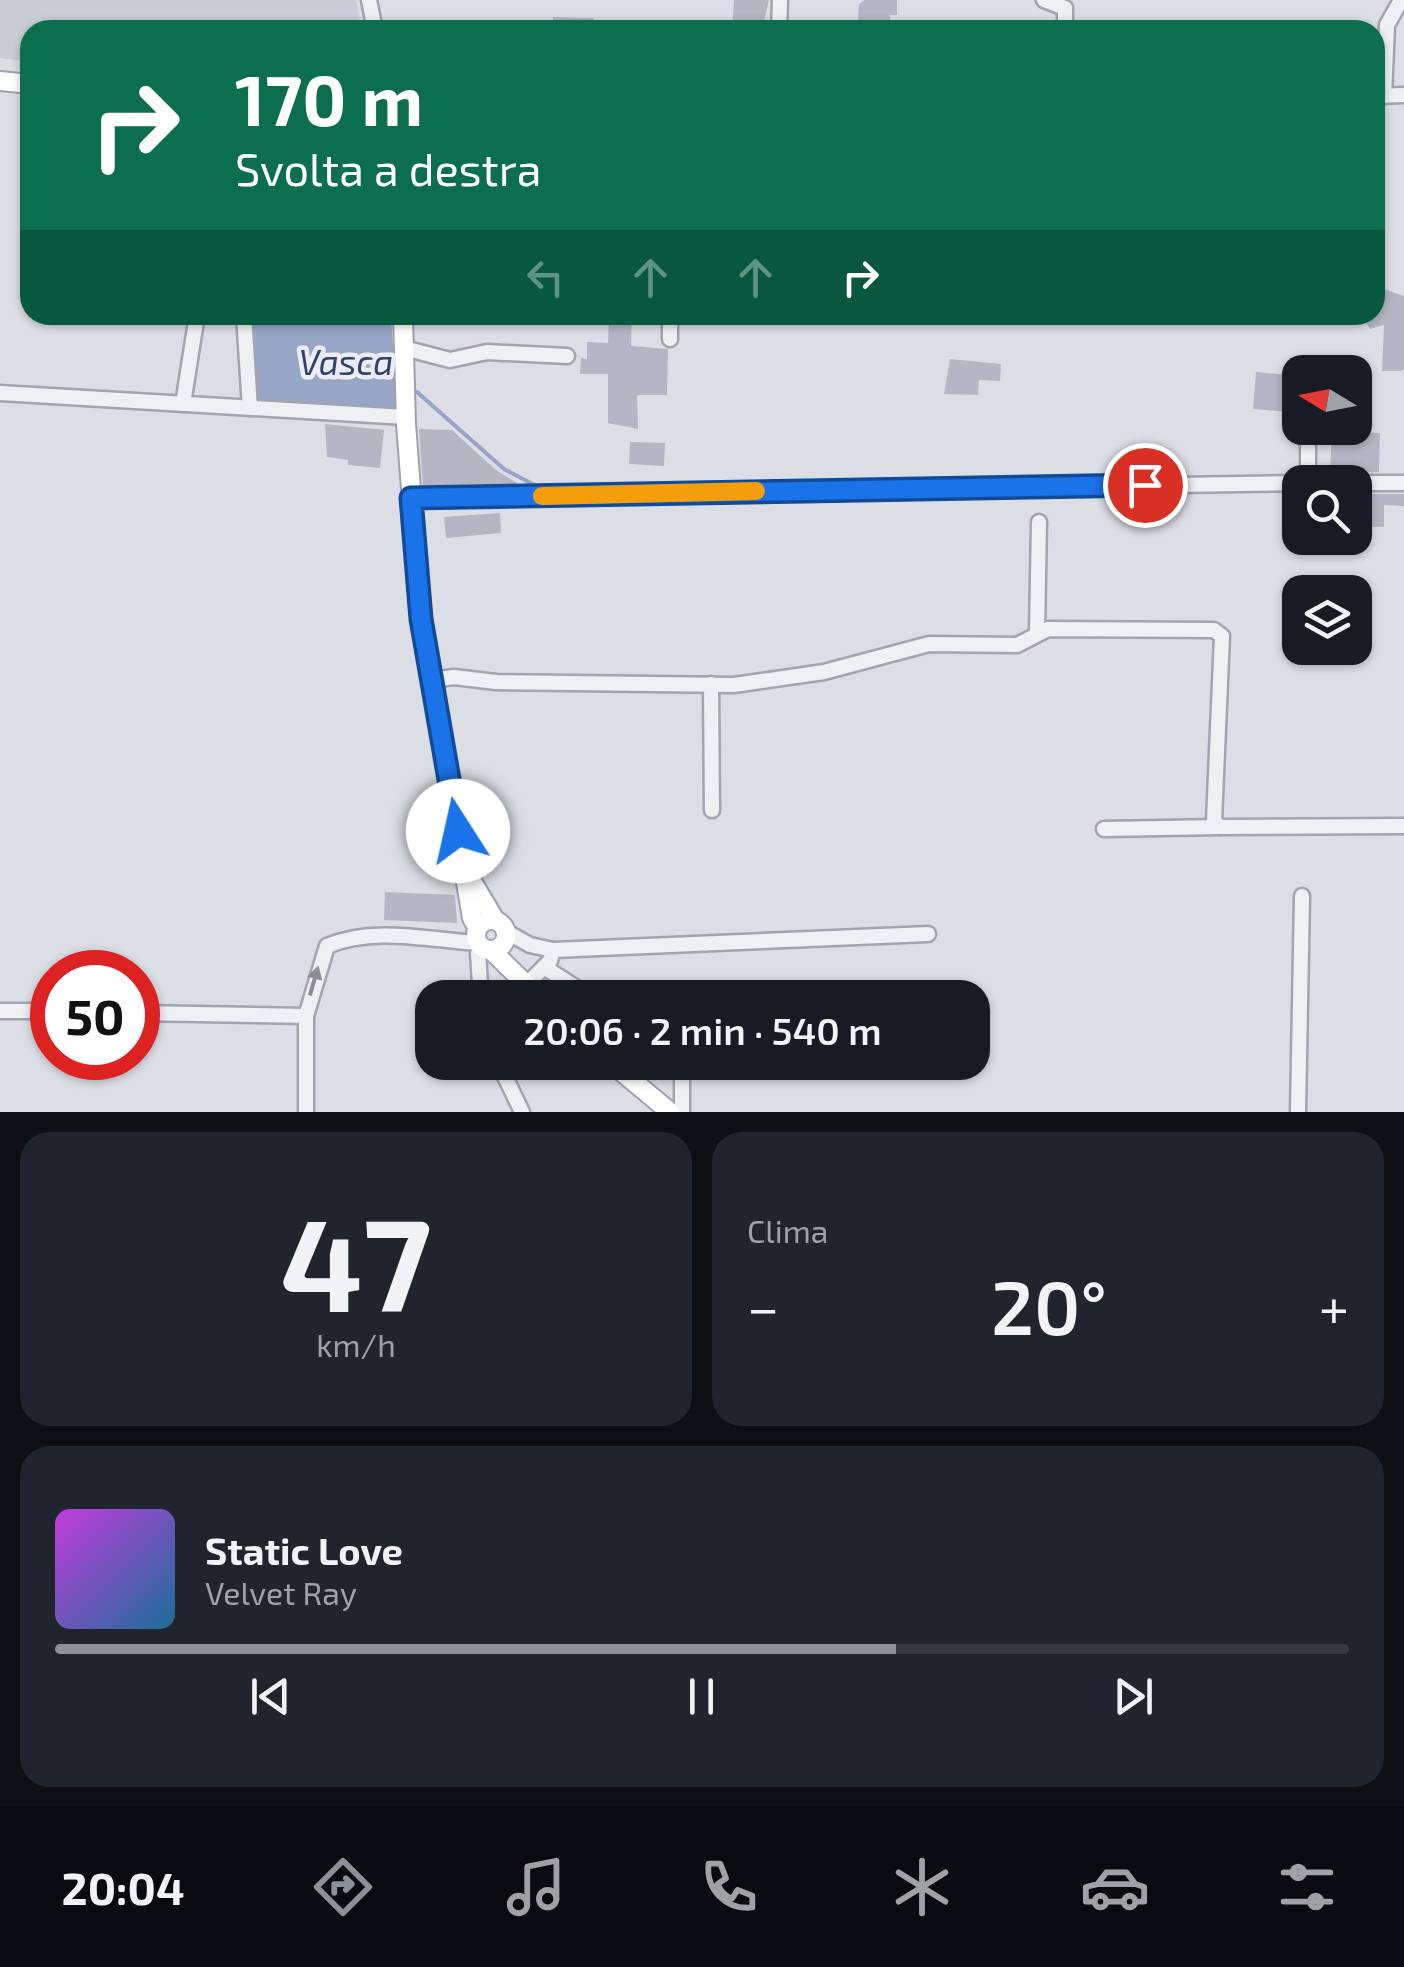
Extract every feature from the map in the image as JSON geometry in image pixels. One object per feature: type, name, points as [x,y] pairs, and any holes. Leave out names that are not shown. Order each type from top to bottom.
[{"type":"main road","points":[[404,325],[406,417],[421,619],[464,869],[490,937],[524,980]]},
{"type":"main road","points":[[632,1080],[670,1112]]},
{"type":"street","points":[[1044,0],[1065,8],[1065,20]]},
{"type":"street","points":[[1385,43],[1387,25],[1401,0]]},
{"type":"street","points":[[183,404],[195,325]]},
{"type":"street","points":[[245,325],[250,408]]},
{"type":"street","points":[[670,325],[670,339]]},
{"type":"street","points":[[404,348],[450,360],[487,352],[567,356]]},
{"type":"street","points":[[0,393],[406,417]]},
{"type":"street","points":[[411,498],[1282,482]]},
{"type":"street","points":[[1372,482],[1404,483]]},
{"type":"street","points":[[1036,632],[1039,522]]},
{"type":"street","points":[[432,680],[734,685],[824,672],[929,644],[1018,644],[1048,628],[1214,630],[1222,636],[1214,821],[1220,827]]},
{"type":"street","points":[[712,684],[712,810]]},
{"type":"street","points":[[1104,829],[1404,826]]},
{"type":"street","points":[[1298,1112],[1302,896]]},
{"type":"street","points":[[306,1112],[306,1016],[311,988],[328,946],[345,938],[490,937],[553,950],[928,934]]},
{"type":"street","points":[[480,980],[478,953],[490,937]]},
{"type":"street","points":[[538,980],[553,950]]},
{"type":"street","points":[[544,968],[563,980]]},
{"type":"street","points":[[0,1010],[30,1011]]},
{"type":"street","points":[[160,1013],[306,1016]]},
{"type":"street","points":[[507,1080],[522,1112]]},
{"type":"street","points":[[682,1080],[682,1112]]},
{"type":"shaded area","points":[[0,0],[356,0],[360,20],[20,20],[20,61],[0,58]]},
{"type":"water","name":"Vasca","points":[[251,325],[392,325],[397,410],[255,404]]},
{"type":"building","points":[[734,0],[769,0],[764,20],[733,20]]},
{"type":"building","points":[[865,0],[897,0],[897,15],[890,15],[890,20],[858,20],[859,4]]},
{"type":"building","points":[[553,17],[594,18],[594,20]]},
{"type":"building","points":[[1385,289],[1404,296],[1404,369],[1382,371]]},
{"type":"building","points":[[609,325],[632,325],[631,346],[668,349],[667,395],[637,395],[638,429],[608,423],[608,374],[580,374],[581,358],[587,359],[587,342],[608,343]]},
{"type":"building","points":[[950,359],[1001,364],[1000,381],[979,380],[978,395],[944,394]]},
{"type":"building","points":[[1256,372],[1282,374],[1282,411],[1253,409]]},
{"type":"building","points":[[325,424],[384,430],[380,468],[348,465],[348,460],[327,457]]},
{"type":"building","points":[[419,429],[452,430],[496,470],[520,485],[423,486]]},
{"type":"building","points":[[1372,433],[1380,433],[1379,472],[1372,472],[1372,465],[1330,465],[1331,445],[1372,445]]},
{"type":"building","points":[[630,442],[665,443],[664,466],[629,464]]},
{"type":"building","points":[[1372,494],[1404,494],[1404,506],[1384,505],[1384,527],[1372,527]]},
{"type":"building","points":[[500,513],[501,533],[446,538],[444,517]]},
{"type":"building","points":[[385,892],[455,895],[457,923],[384,920]]},
{"type":"waterway","points":[[417,392],[504,469],[540,488]]},
{"type":"slow traffic","points":[[542,496],[756,491]]},
{"type":"route","points":[[458,831],[421,619],[411,498],[1145,485]]}]
